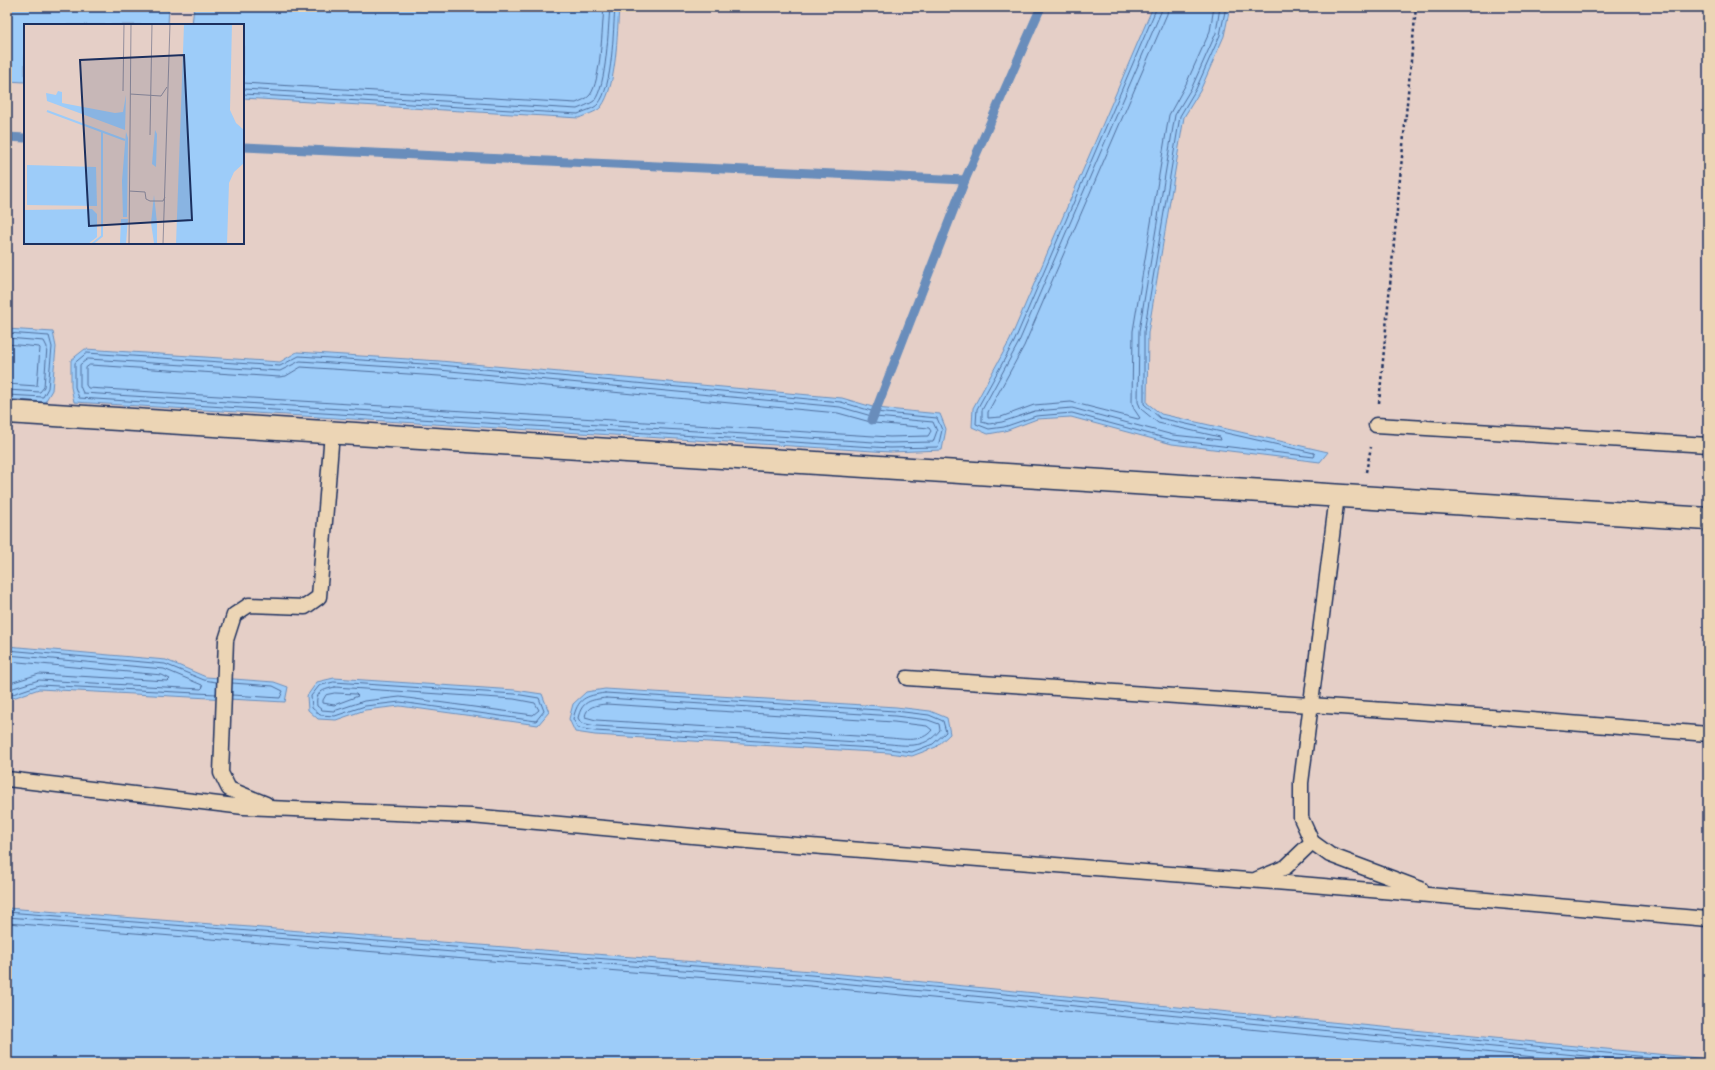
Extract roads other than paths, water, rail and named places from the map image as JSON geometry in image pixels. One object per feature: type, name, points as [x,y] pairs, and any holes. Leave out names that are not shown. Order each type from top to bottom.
[{"type":"street","points":[[7,412],[1708,519]]},
{"type":"lane","points":[[1376,425],[1708,445]]},
{"type":"lane","points":[[277,808],[229,790],[221,773],[226,640],[234,615],[249,605],[305,607],[319,597],[332,432]]},
{"type":"lane","points":[[1337,496],[1301,783],[1301,818],[1312,842],[1330,855],[1436,895]]},
{"type":"lane","points":[[907,678],[1498,717],[1708,734]]},
{"type":"lane","points":[[7,779],[237,806],[471,816],[759,842],[1436,895],[1708,919]]},
{"type":"lane","points":[[1254,881],[1286,867],[1312,842]]},
{"type":"water","points":[[7,7],[169,7],[168,24],[24,24],[24,82],[7,81]]},
{"type":"water","points":[[194,7],[619,7],[617,45],[613,73],[606,98],[599,109],[579,118],[244,98],[244,24],[192,24]]},
{"type":"water","points":[[1153,7],[1230,7],[1224,36],[1200,91],[1184,117],[1148,333],[1147,403],[1161,414],[1328,452],[1320,462],[1172,444],[1071,417],[1037,419],[1005,431],[988,434],[972,427],[973,408],[1010,340]]},
{"type":"water","points":[[7,329],[53,332],[56,347],[52,390],[45,402],[7,399]]},
{"type":"water","points":[[85,349],[280,362],[297,352],[440,361],[842,398],[876,408],[940,414],[946,429],[942,450],[890,452],[74,402],[71,387],[71,360]]},
{"type":"water","points":[[7,646],[166,660],[206,677],[274,682],[288,687],[285,702],[39,689],[7,700]]},
{"type":"water","points":[[334,678],[515,690],[542,694],[549,712],[538,725],[400,706],[365,710],[336,720],[318,719],[308,710],[307,696],[317,682]]},
{"type":"water","points":[[605,689],[896,707],[930,711],[947,718],[950,734],[936,747],[912,756],[889,753],[595,735],[575,732],[569,719],[573,704],[586,692]]},
{"type":"water","points":[[7,908],[811,971],[1708,1059],[1708,1063],[7,1063]]},
{"type":"waterway","points":[[872,420],[965,180],[1041,7]]},
{"type":"waterway","points":[[7,137],[24,138]]},
{"type":"waterway","points":[[244,147],[965,180]]}]
